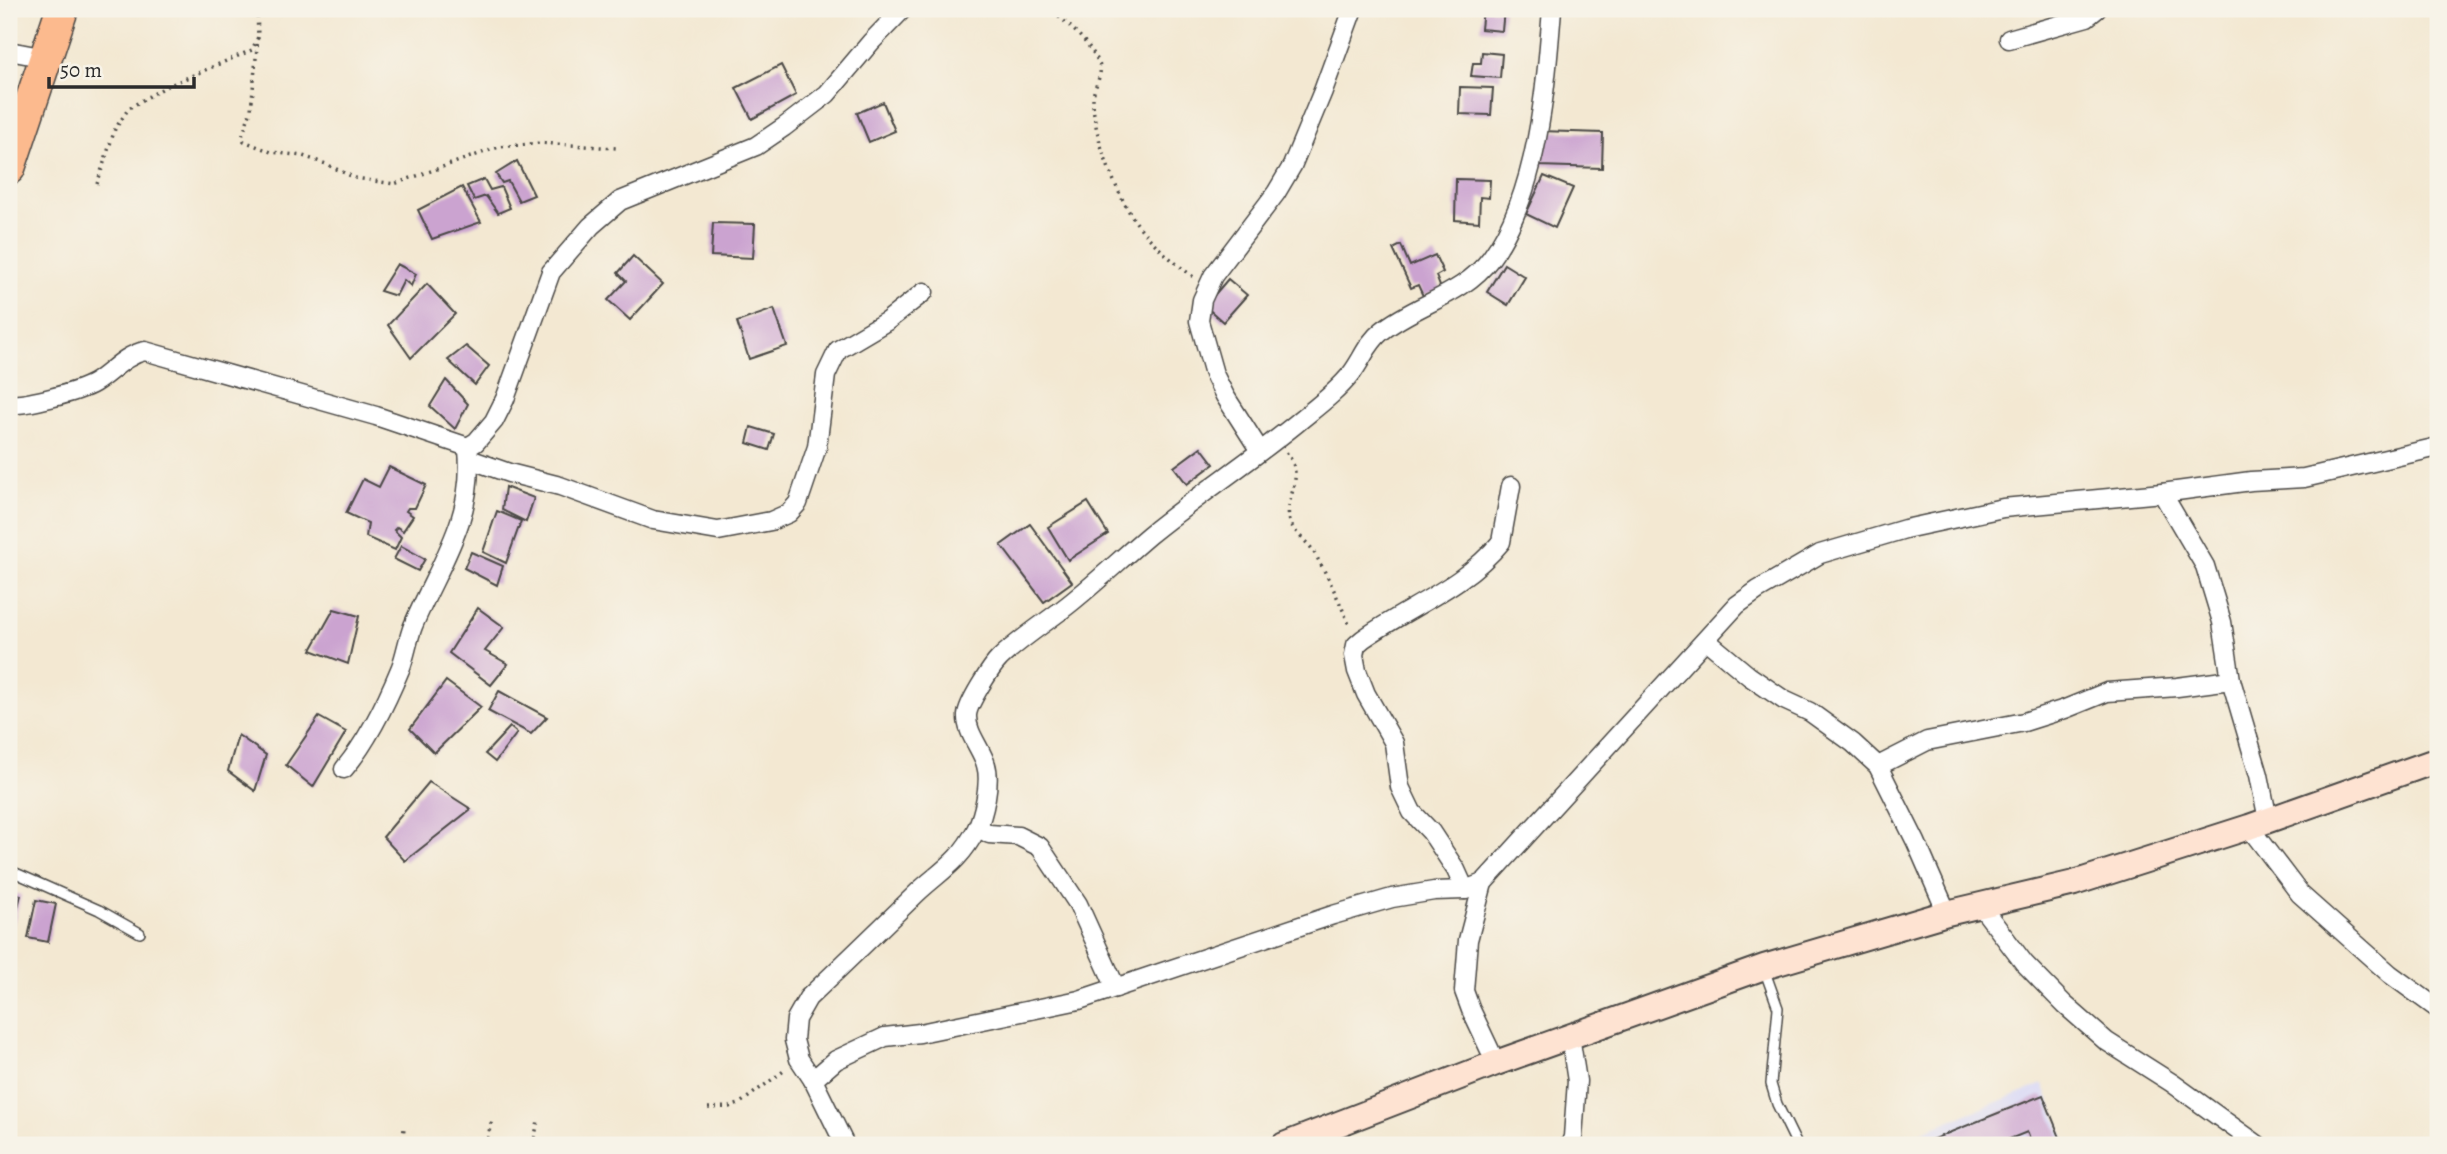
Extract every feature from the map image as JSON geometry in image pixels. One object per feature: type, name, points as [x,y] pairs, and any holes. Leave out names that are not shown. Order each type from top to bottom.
[{"type":"highway","points":[[9,168],[62,9]]},
{"type":"street","points":[[344,769],[355,756],[388,695],[401,665],[412,628],[450,551],[461,522],[470,480],[469,453],[494,421],[505,399],[551,272],[591,226],[620,201],[756,146],[784,127],[827,94],[903,9]]},
{"type":"street","points":[[1267,446],[1225,396],[1214,373],[1199,321],[1202,300],[1213,276],[1276,193],[1292,166],[1353,9]]},
{"type":"street","points":[[845,1145],[813,1080],[799,1059],[794,1040],[796,1018],[808,998],[923,888],[953,864],[978,827],[986,801],[987,766],[974,740],[967,715],[998,660],[1150,535],[1334,392],[1351,373],[1369,344],[1382,331],[1446,297],[1472,279],[1492,257],[1509,227],[1534,154],[1542,112],[1552,9]]},
{"type":"street","points":[[2009,39],[2087,17],[2097,9]]},
{"type":"street","points":[[9,51],[46,58]]},
{"type":"street","points":[[9,404],[35,403],[92,384],[131,355],[145,351],[376,416],[469,453],[509,473],[580,492],[653,520],[718,531],[771,521],[789,513],[798,503],[817,447],[826,374],[838,350],[887,321],[923,292]]},
{"type":"street","points":[[1496,1063],[1464,991],[1468,940],[1483,884],[1652,697],[1747,597],[1820,554],[1905,529],[2003,508],[2162,493],[2251,481],[2304,478],[2438,447]]},
{"type":"street","points":[[1465,890],[1431,832],[1412,812],[1400,787],[1394,743],[1366,694],[1354,655],[1356,645],[1384,624],[1422,605],[1460,580],[1502,542],[1511,486]]},
{"type":"street","points":[[2162,493],[2205,566],[2222,622],[2231,680],[2259,775],[2258,823],[2300,894],[2390,974],[2438,1009]]},
{"type":"street","points":[[1707,641],[1749,676],[1784,700],[1810,712],[1853,743],[1878,766],[1916,842],[1947,913]]},
{"type":"street","points":[[1878,766],[1927,741],[2042,717],[2107,692],[2231,680]]},
{"type":"street","points":[[1284,1145],[1496,1063],[1764,967],[1947,913],[2074,883],[2438,760]]},
{"type":"street","points":[[978,827],[989,834],[1018,836],[1040,847],[1078,904],[1116,988]]},
{"type":"street","points":[[813,1080],[836,1060],[885,1037],[920,1033],[1079,1000],[1333,915],[1392,898],[1434,891],[1465,890],[1483,884]]},
{"type":"street","points":[[1980,905],[2024,963],[2065,1005],[2106,1041],[2172,1083],[2258,1145]]},
{"type":"street","points":[[1570,1036],[1577,1081],[1573,1138],[1570,1145]]},
{"type":"lane","points":[[9,870],[99,910],[140,933]]},
{"type":"lane","points":[[1764,967],[1777,1008],[1771,1084],[1777,1104],[1797,1145]]},
{"type":"path","points":[[257,9],[258,37],[251,110],[242,136],[244,141],[271,152],[303,156],[355,178],[394,184],[499,147],[540,143],[615,148]]},
{"type":"path","points":[[1047,9],[1063,20],[1097,57],[1101,70],[1093,97],[1099,138],[1121,196],[1135,220],[1183,270],[1208,287]]},
{"type":"path","points":[[97,184],[115,129],[129,108],[165,87],[252,50],[258,37]]},
{"type":"path","points":[[1267,446],[1293,460],[1296,469],[1291,524],[1319,560],[1339,600],[1356,645]]},
{"type":"path","points":[[708,1108],[739,1104],[799,1059]]},
{"type":"path","points":[[486,1145],[492,1119]]},
{"type":"path","points":[[533,1145],[538,1121]]},
{"type":"path","points":[[401,1145],[404,1129]]},
{"type":"shaded area","points":[[2043,1084],[2067,1145],[1888,1145]]},
{"type":"building","points":[[1483,9],[1504,9],[1502,31],[1481,29]]},
{"type":"building","points":[[1482,52],[1502,54],[1500,78],[1471,76],[1473,63],[1481,63]]},
{"type":"building","points":[[781,65],[796,95],[752,119],[736,88]]},
{"type":"building","points":[[1460,87],[1493,88],[1491,115],[1459,114]]},
{"type":"building","points":[[883,102],[895,131],[869,142],[857,113]]},
{"type":"building","points":[[1540,131],[1603,133],[1602,168],[1539,166]]},
{"type":"building","points":[[517,161],[534,195],[519,201],[508,181],[502,183],[496,174]]},
{"type":"building","points":[[1544,176],[1573,188],[1555,228],[1526,214]]},
{"type":"building","points":[[484,179],[490,190],[501,187],[510,208],[498,213],[486,196],[474,200],[467,186]]},
{"type":"building","points":[[1456,179],[1490,180],[1489,198],[1480,197],[1479,222],[1455,220]]},
{"type":"building","points":[[462,187],[481,222],[432,239],[418,210]]},
{"type":"building","points":[[713,223],[755,224],[753,258],[711,256]]},
{"type":"building","points":[[1401,245],[1410,266],[1435,255],[1443,272],[1436,276],[1441,289],[1423,296],[1418,285],[1411,288],[1393,249]]},
{"type":"building","points":[[633,256],[663,284],[630,320],[608,300],[626,281],[618,273]]},
{"type":"building","points":[[397,264],[416,274],[411,286],[404,280],[396,296],[380,291]]},
{"type":"building","points":[[1504,264],[1525,277],[1508,305],[1487,292]]},
{"type":"building","points":[[1228,279],[1247,295],[1223,322],[1205,306]]},
{"type":"building","points":[[427,284],[455,314],[411,358],[388,325]]},
{"type":"building","points":[[774,309],[787,346],[749,359],[737,322]]},
{"type":"building","points":[[466,346],[489,366],[475,385],[448,360]]},
{"type":"building","points":[[446,380],[468,404],[455,429],[430,406]]},
{"type":"building","points":[[751,427],[774,434],[769,450],[747,443]]},
{"type":"building","points":[[1201,447],[1214,464],[1187,484],[1174,467]]},
{"type":"building","points":[[389,467],[426,485],[415,508],[408,508],[406,511],[413,516],[403,531],[397,527],[394,530],[401,537],[395,550],[366,537],[368,523],[346,513],[363,479],[379,487]]},
{"type":"building","points":[[505,487],[534,498],[526,522],[502,510]]},
{"type":"building","points":[[1088,502],[1108,534],[1068,560],[1048,527]]},
{"type":"building","points":[[497,511],[521,521],[506,563],[483,552]]},
{"type":"building","points":[[1030,524],[1072,582],[1044,602],[1001,545]]},
{"type":"building","points":[[401,546],[425,559],[418,571],[394,559]]},
{"type":"building","points":[[471,552],[503,566],[497,585],[464,568]]},
{"type":"building","points":[[478,608],[504,627],[485,651],[508,664],[491,685],[449,653]]},
{"type":"building","points":[[334,609],[359,616],[348,664],[311,650]]},
{"type":"building","points":[[446,681],[481,707],[434,753],[410,729]]},
{"type":"building","points":[[499,691],[547,717],[531,734],[488,711]]},
{"type":"building","points":[[319,717],[346,732],[313,787],[286,765]]},
{"type":"building","points":[[510,727],[517,733],[495,762],[485,754]]},
{"type":"building","points":[[238,735],[266,755],[255,791],[228,771]]},
{"type":"building","points":[[429,782],[471,809],[405,861],[383,837]]},
{"type":"building","points":[[9,892],[21,895],[12,930],[9,929]]},
{"type":"building","points":[[36,900],[56,904],[48,942],[28,938]]},
{"type":"building","points":[[2043,1095],[2063,1145],[2033,1145],[2027,1132],[1995,1145],[1927,1145],[1926,1142]]}]
